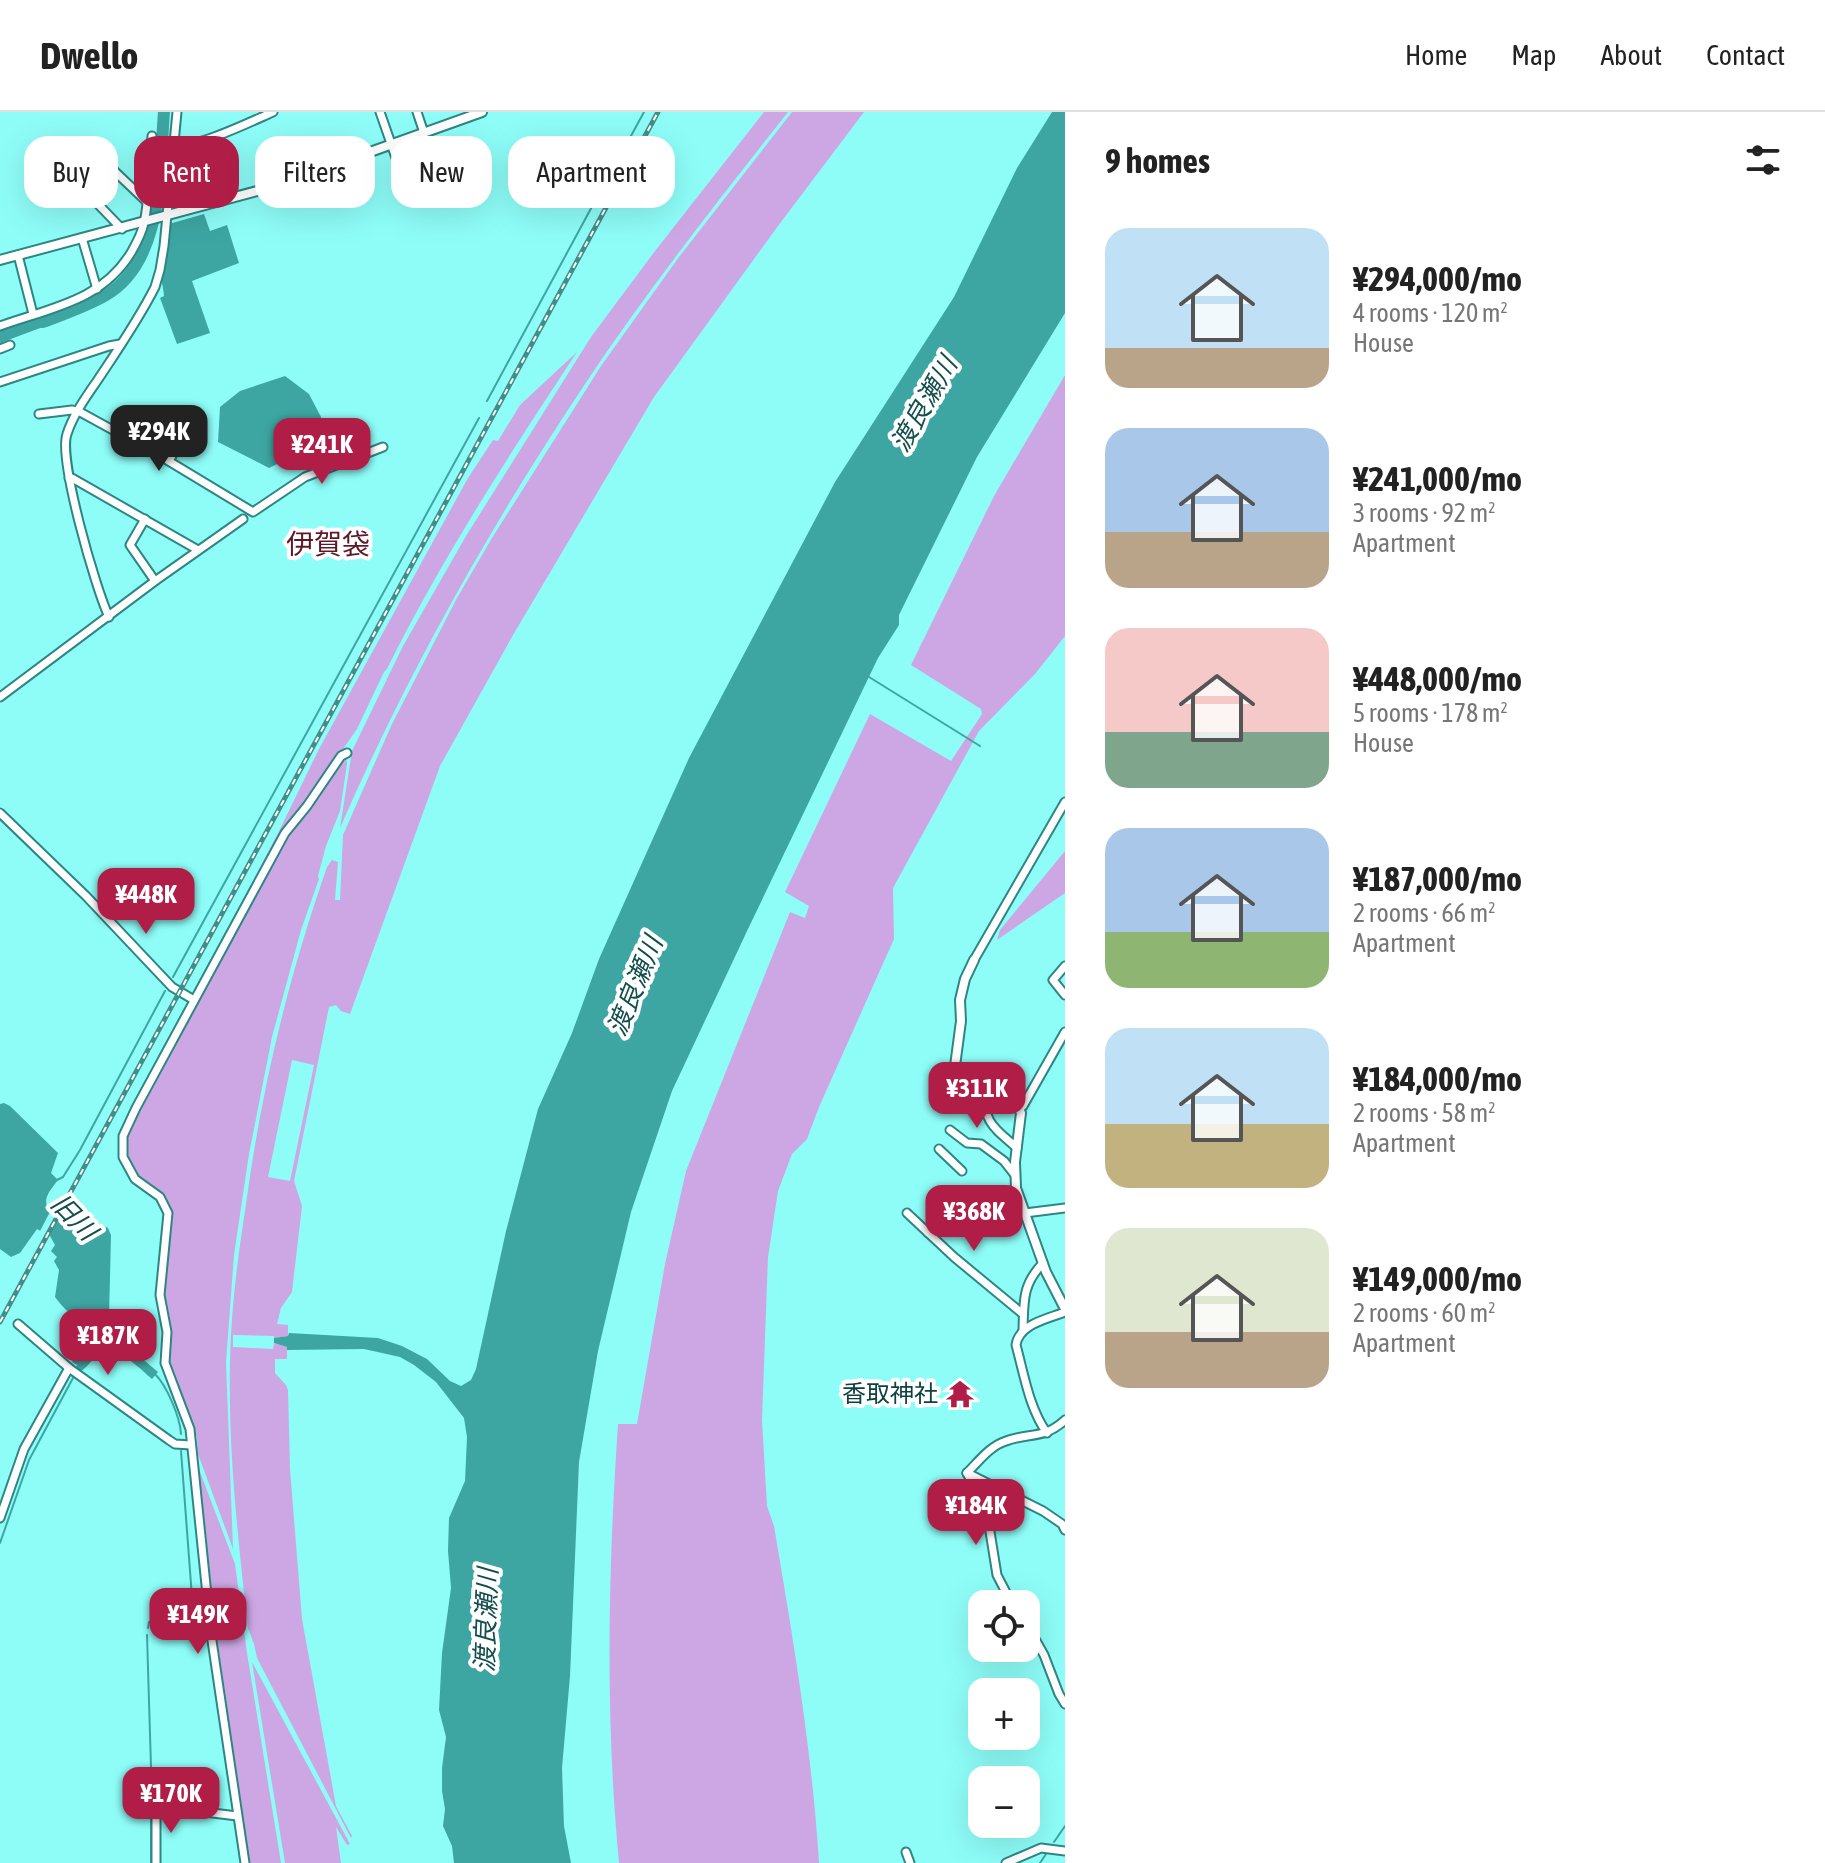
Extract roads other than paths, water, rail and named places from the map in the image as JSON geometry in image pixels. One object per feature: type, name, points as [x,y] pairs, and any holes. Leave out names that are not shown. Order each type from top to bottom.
[{"type":"street","points":[[174,136],[177,112]]},
{"type":"street","points":[[0,260],[272,187],[391,145],[380,112]]},
{"type":"street","points":[[417,112],[424,133]]},
{"type":"street","points":[[416,136],[482,112]]},
{"type":"street","points":[[213,136],[270,113]]},
{"type":"street","points":[[118,174],[134,190]]},
{"type":"street","points":[[103,208],[122,229]]},
{"type":"street","points":[[0,326],[77,300],[113,277],[138,240],[146,222],[146,208]]},
{"type":"street","points":[[109,617],[69,478],[65,436],[155,287],[162,261],[165,208]]},
{"type":"street","points":[[82,238],[97,289]]},
{"type":"street","points":[[18,255],[33,314]]},
{"type":"street","points":[[0,382],[120,344]]},
{"type":"street","points":[[0,349],[10,345]]},
{"type":"street","points":[[39,414],[78,411],[253,512],[305,477],[383,447]]},
{"type":"street","points":[[169,461],[197,412]]},
{"type":"street","points":[[69,478],[198,550]]},
{"type":"street","points":[[145,519],[130,545],[155,581]]},
{"type":"street","points":[[0,697],[243,519]]},
{"type":"street","points":[[245,1863],[211,1634],[190,1429],[165,1363],[167,1332],[160,1295],[168,1213],[160,1197],[130,1172],[123,1157],[122,1142],[136,1108],[285,833],[341,756],[347,753]]},
{"type":"street","points":[[1023,1329],[1065,1311],[1052,1287],[1016,1188],[1021,1113],[960,1074],[955,1066],[961,1021],[960,1000],[974,960],[1065,802]]},
{"type":"street","points":[[0,813],[86,896],[172,987],[194,1000]]},
{"type":"street","points":[[1065,966],[1053,980],[1065,995]]},
{"type":"street","points":[[1019,1109],[1065,1032]]},
{"type":"street","points":[[983,1089],[985,1113],[994,1128],[1017,1148]]},
{"type":"street","points":[[950,1130],[967,1143],[981,1144],[1004,1161],[1015,1175]]},
{"type":"street","points":[[939,1149],[962,1171]]},
{"type":"street","points":[[1025,1213],[1065,1208]]},
{"type":"street","points":[[928,1233],[949,1210]]},
{"type":"street","points":[[907,1213],[1023,1314]]},
{"type":"street","points":[[1043,1263],[1026,1288],[1023,1329],[1016,1345],[1033,1405],[1047,1433]]},
{"type":"street","points":[[18,1324],[69,1368],[169,1440],[175,1444],[191,1445]]},
{"type":"street","points":[[0,1518],[24,1449],[69,1368]]},
{"type":"street","points":[[967,1473],[1003,1441],[1047,1433],[1062,1424],[1065,1435]]},
{"type":"street","points":[[967,1473],[1043,1511],[1062,1524],[1065,1530]]},
{"type":"street","points":[[967,1473],[987,1513],[997,1575],[1005,1590]]},
{"type":"street","points":[[1040,1648],[1065,1704]]},
{"type":"street","points":[[156,1863],[156,1806],[237,1816]]},
{"type":"street","points":[[1006,1863],[1041,1848],[1065,1851]]},
{"type":"street","points":[[906,1852],[910,1863]]},
{"type":"water","name":"渡良瀬川","points":[[1052,112],[1065,112],[1065,313],[977,457],[899,615],[899,625],[878,658],[672,1091],[631,1212],[598,1351],[579,1462],[570,1676],[562,1768],[564,1826],[571,1863],[454,1863],[452,1846],[443,1826],[442,1768],[446,1737],[439,1710],[442,1653],[451,1588],[449,1518],[465,1481],[467,1437],[464,1418],[436,1382],[400,1357],[364,1349],[287,1350],[287,1347],[274,1343],[274,1338],[288,1336],[289,1333],[378,1338],[427,1359],[450,1381],[461,1386],[471,1380],[538,1109],[572,1033],[599,959],[689,758],[835,482],[954,297],[1017,168]]},
{"type":"water","points":[[204,214],[210,231],[227,225],[239,263],[192,281],[210,333],[177,344],[160,298],[164,296],[162,279],[169,224]]},
{"type":"water","points":[[53,312],[59,321],[0,343],[0,331]]},
{"type":"water","points":[[285,376],[309,394],[321,417],[322,431],[310,448],[269,468],[218,442],[220,407],[240,391]]},
{"type":"water","name":"旧川","points":[[4,1103],[58,1153],[51,1173],[58,1180],[46,1202],[50,1210],[67,1217],[71,1210],[108,1228],[111,1235],[109,1319],[119,1330],[145,1333],[145,1337],[132,1340],[132,1345],[141,1353],[139,1356],[158,1372],[152,1379],[128,1359],[114,1353],[98,1355],[81,1371],[76,1368],[77,1365],[72,1362],[85,1337],[85,1329],[55,1297],[59,1270],[54,1261],[57,1257],[51,1251],[55,1245],[50,1236],[37,1229],[20,1253],[11,1257],[0,1249],[0,1104]]},
{"type":"waterway","points":[[43,322],[106,295],[125,280],[139,260],[155,213],[164,112]]},
{"type":"waterway","points":[[631,136],[644,112]]},
{"type":"waterway","points":[[487,401],[591,208]]},
{"type":"waterway","points":[[173,977],[479,418]]},
{"type":"waterway","points":[[869,677],[980,746]]},
{"type":"waterway","name":"旧川","points":[[57,1180],[63,1177],[80,1150],[165,991]]},
{"type":"waterway","points":[[155,1374],[172,1402],[181,1434]]},
{"type":"waterway","points":[[0,1543],[29,1460],[73,1378]]},
{"type":"waterway","points":[[148,1628],[149,1622],[192,1628],[194,1624],[181,1451]]},
{"type":"waterway","points":[[147,1635],[152,1800]]},
{"type":"waterway","points":[[151,1807],[151,1863]]},
{"type":"waterway","points":[[1054,1842],[1065,1826]]},
{"type":"waterway","points":[[1040,1863],[1046,1854]]},
{"type":"railway","points":[[0,1322],[658,112]]},
{"type":"place","name":"香取神社","points":[[960,1394]]},
{"type":"district","name":"伊賀袋","points":[[328,544]]}]
